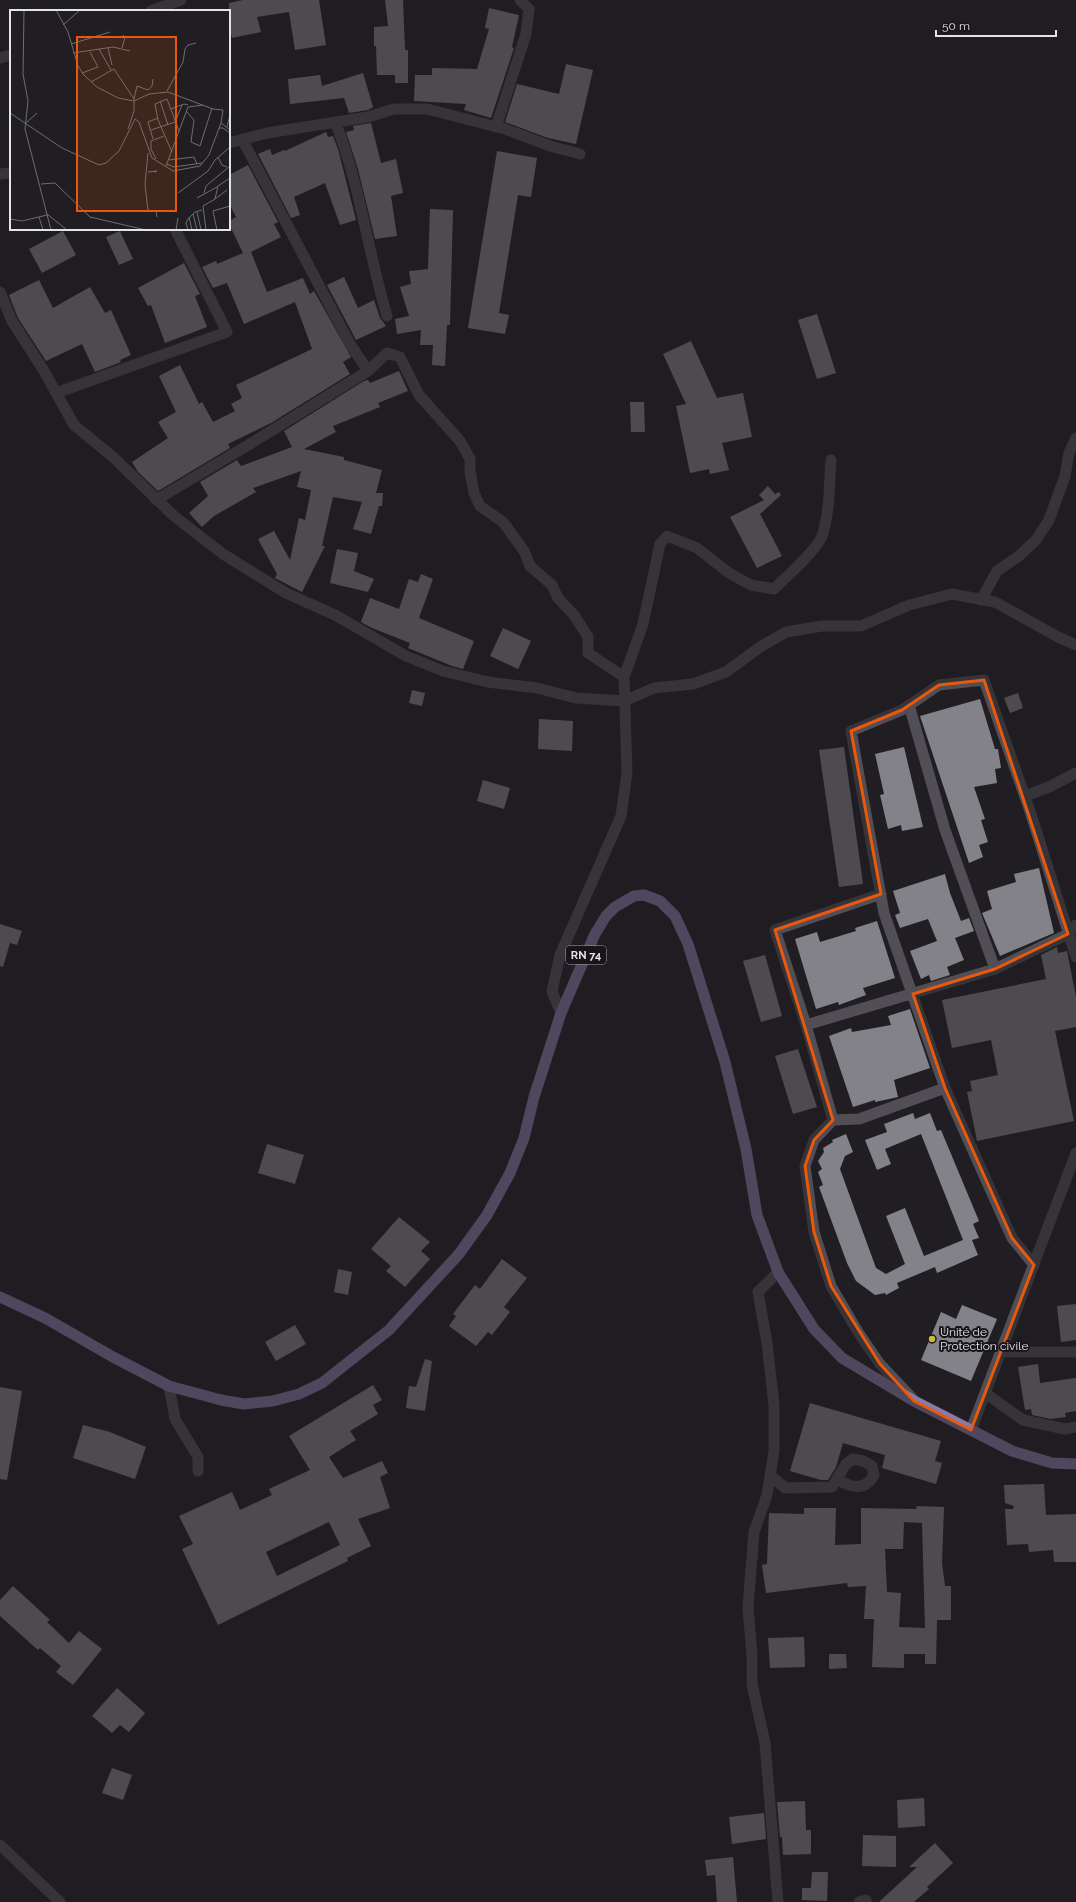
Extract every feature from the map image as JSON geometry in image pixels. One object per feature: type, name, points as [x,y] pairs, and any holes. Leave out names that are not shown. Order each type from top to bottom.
[{"type":"main road","name":"RN 74","points":[[0,1297],[45,1318],[113,1357],[169,1386],[221,1400],[244,1404],[273,1401],[299,1394],[322,1383],[362,1353],[389,1330],[459,1254],[487,1215],[510,1173],[524,1138],[534,1097],[561,1013],[595,934],[610,912],[625,900],[634,896],[644,895],[652,897],[665,905],[675,916],[688,944],[723,1055],[746,1149],[757,1215],[778,1272],[814,1329],[842,1358],[914,1401],[1012,1450],[1052,1463],[1076,1464]]},
{"type":"street","points":[[154,10],[181,0]]},
{"type":"street","points":[[496,127],[526,34],[529,9],[520,0]]},
{"type":"street","points":[[0,58],[10,55]]},
{"type":"street","points":[[230,143],[267,134],[368,118],[394,109],[414,109],[450,114],[580,154]]},
{"type":"street","points":[[336,124],[346,148],[376,278],[387,316]]},
{"type":"street","points":[[242,139],[350,344],[368,370]]},
{"type":"street","points":[[0,174],[10,173]]},
{"type":"street","points":[[56,393],[227,332],[176,230]]},
{"type":"street","points":[[0,292],[12,322],[74,425],[113,457],[174,516],[223,554],[286,593],[336,615],[406,656],[443,671],[488,682],[537,688],[576,698],[624,701],[654,688],[693,684],[726,672],[760,647],[786,632],[822,626],[861,626],[909,605],[952,594],[995,602],[1058,637],[1076,644]]},
{"type":"street","points":[[156,500],[250,444],[368,370],[387,353],[400,357],[418,394],[460,441],[470,459],[470,471],[474,493],[480,506],[503,522],[524,551],[530,566],[552,586],[558,598],[574,614],[588,637],[588,653],[624,677]]},
{"type":"street","points":[[981,600],[997,571],[1019,556],[1036,540],[1049,520],[1065,476],[1069,453],[1076,438]]},
{"type":"street","points":[[561,1013],[552,991],[560,954],[621,816],[627,773],[624,677],[643,624],[660,544],[667,536],[696,548],[729,573],[751,586],[774,589],[802,562],[822,538],[828,503],[831,460]]},
{"type":"street","points":[[1034,1265],[1012,1238],[945,1088],[884,913],[851,731],[902,710],[939,685],[984,680],[1025,796],[1076,957]]},
{"type":"street","points":[[909,705],[945,830],[994,969]]},
{"type":"street","points":[[1025,796],[1051,786],[1076,773]]},
{"type":"street","points":[[833,1120],[806,1025],[775,930],[881,894]]},
{"type":"street","points":[[806,1025],[994,969],[1068,934],[1076,925]]},
{"type":"street","points":[[914,1401],[880,1364],[858,1332],[831,1286],[814,1232],[805,1166],[814,1140],[833,1120],[859,1119],[945,1088]]},
{"type":"street","points":[[971,1430],[1076,1152]]},
{"type":"street","points":[[778,1272],[758,1292],[767,1343],[774,1405],[774,1451],[767,1494],[754,1532],[748,1607],[752,1656],[752,1684],[765,1743],[778,1902]]},
{"type":"street","points":[[1001,1352],[1076,1352]]},
{"type":"street","points":[[169,1386],[175,1419],[198,1457],[198,1471]]},
{"type":"street","points":[[985,1393],[1023,1420],[1065,1429],[1076,1427]]},
{"type":"street","points":[[770,1474],[784,1488],[832,1486],[838,1480]]},
{"type":"street","points":[[0,1845],[60,1902]]},
{"type":"street","points":[[859,1902],[866,1900],[866,1902]]},
{"type":"highlighted area","points":[[984,680],[1068,934],[995,969],[913,994],[945,1088],[1012,1238],[1034,1265],[971,1430],[914,1401],[880,1364],[831,1286],[814,1232],[805,1166],[814,1140],[833,1120],[775,930],[881,894],[851,731],[902,710],[939,685]]},
{"type":"building","points":[[243,0],[319,0],[326,45],[295,50],[289,12],[257,17],[261,32],[232,38],[230,30],[229,3]]},
{"type":"building","points":[[385,0],[403,0],[405,50],[408,50],[408,83],[395,83],[395,75],[377,75],[374,27],[388,26]]},
{"type":"building","points":[[489,8],[519,15],[512,47],[514,48],[491,118],[464,110],[466,104],[414,101],[415,75],[432,75],[432,68],[477,69],[489,29],[485,28]]},
{"type":"building","points":[[566,64],[593,70],[576,144],[548,138],[505,122],[517,84],[559,94]]},
{"type":"building","points":[[363,73],[373,107],[368,110],[349,113],[344,98],[290,104],[288,79],[320,75],[322,86]]},
{"type":"building","points":[[371,123],[381,163],[396,159],[403,193],[391,196],[397,236],[375,239],[358,169],[346,132],[354,130],[353,126]]},
{"type":"building","points":[[326,132],[328,137],[333,136],[338,149],[356,220],[340,225],[325,183],[294,197],[300,215],[291,218],[258,154],[270,149],[272,155],[284,150],[285,151]]},
{"type":"building","points":[[497,151],[537,158],[531,197],[518,195],[499,313],[509,315],[505,334],[468,328]]},
{"type":"building","points":[[248,165],[278,222],[274,224],[281,237],[251,252],[267,292],[303,278],[310,294],[314,291],[351,357],[343,362],[350,374],[271,423],[228,444],[230,448],[158,491],[138,472],[132,462],[168,438],[158,422],[176,412],[159,376],[180,365],[199,404],[202,402],[213,422],[235,411],[231,404],[242,398],[236,385],[312,349],[295,302],[244,324],[227,283],[213,288],[202,267],[216,261],[217,264],[243,253],[230,226],[230,220],[236,217],[230,205],[230,174]]},
{"type":"building","points":[[430,209],[453,210],[450,325],[447,325],[445,366],[432,365],[433,345],[420,345],[421,330],[397,334],[395,319],[409,316],[400,287],[411,284],[409,271],[428,269]]},
{"type":"building","points":[[63,231],[76,255],[42,273],[29,249]]},
{"type":"building","points":[[120,231],[133,259],[119,265],[106,237]]},
{"type":"building","points":[[184,263],[200,294],[195,296],[207,327],[165,343],[151,305],[148,306],[138,288]]},
{"type":"building","points":[[344,277],[358,308],[374,300],[380,318],[386,326],[356,340],[327,285]]},
{"type":"building","points":[[39,280],[53,308],[90,287],[105,313],[111,310],[131,355],[120,360],[121,362],[95,372],[82,344],[46,361],[18,318],[9,295]]},
{"type":"building","points":[[817,314],[836,373],[817,379],[798,320]]},
{"type":"building","points":[[691,341],[717,398],[743,393],[752,437],[722,443],[729,470],[710,474],[709,469],[690,473],[676,406],[686,404],[663,354]]},
{"type":"building","points":[[399,371],[408,391],[378,403],[380,407],[333,426],[336,432],[304,449],[344,457],[344,460],[382,470],[376,493],[383,493],[382,506],[379,506],[371,534],[353,529],[362,502],[333,497],[322,546],[325,546],[302,592],[275,578],[277,574],[258,539],[274,531],[290,560],[299,518],[305,520],[311,490],[297,487],[301,471],[253,488],[256,492],[214,516],[202,527],[189,513],[208,496],[200,482],[237,460],[241,466],[292,447],[284,431],[364,381],[368,380],[370,383]]},
{"type":"building","points":[[630,402],[644,402],[645,432],[631,432]]},
{"type":"building","points":[[768,486],[775,494],[779,492],[781,495],[760,514],[782,556],[757,568],[730,517],[764,500],[759,495]]},
{"type":"building","points":[[337,549],[358,553],[354,571],[374,579],[368,592],[330,583]]},
{"type":"building","points":[[421,574],[433,579],[419,618],[474,641],[463,669],[408,648],[410,643],[361,622],[370,598],[399,609],[409,579],[418,582]]},
{"type":"building","points":[[503,628],[531,641],[518,669],[490,656]]},
{"type":"building","points":[[412,690],[425,693],[422,706],[409,703]]},
{"type":"building","points":[[1018,693],[1023,708],[1010,713],[1004,698]]},
{"type":"building","points":[[980,699],[995,749],[998,749],[1001,768],[995,769],[997,783],[974,787],[985,819],[981,820],[988,842],[979,845],[983,857],[969,863],[920,716]]},
{"type":"building","points":[[539,719],[573,721],[572,751],[538,749]]},
{"type":"building","points":[[844,747],[863,884],[839,887],[819,750]]},
{"type":"building","points":[[904,747],[923,827],[902,831],[901,825],[888,829],[880,795],[884,794],[875,754]]},
{"type":"building","points":[[483,780],[510,788],[504,809],[477,801]]},
{"type":"building","points":[[1039,868],[1054,933],[1000,956],[982,913],[992,909],[987,891],[1016,882],[1014,874]]},
{"type":"building","points":[[945,874],[950,893],[961,921],[969,918],[974,931],[955,938],[964,960],[947,967],[950,975],[931,981],[929,975],[921,979],[910,951],[937,941],[928,919],[900,928],[895,915],[900,913],[893,891]]},
{"type":"building","points":[[877,921],[895,978],[863,988],[866,995],[839,1005],[838,1002],[816,1009],[795,939],[817,932],[820,942],[856,931],[855,928]]},
{"type":"building","points":[[0,924],[22,931],[17,945],[10,943],[3,967],[0,966]]},
{"type":"building","points":[[1057,947],[1058,953],[1067,951],[1076,997],[1076,1027],[1055,1031],[1074,1121],[977,1141],[967,1092],[972,1091],[970,1081],[998,1075],[991,1040],[952,1048],[942,1000],[1046,979],[1041,955]]},
{"type":"building","points":[[765,955],[782,1016],[761,1022],[743,961]]},
{"type":"building","points":[[910,1009],[930,1068],[894,1080],[898,1097],[875,1102],[875,1100],[853,1107],[829,1036],[851,1028],[852,1032],[891,1025],[888,1016]]},
{"type":"building","points":[[798,1049],[817,1107],[793,1114],[775,1056]]},
{"type":"building","points":[[913,1113],[915,1119],[930,1113],[937,1131],[941,1130],[979,1221],[973,1224],[979,1238],[972,1240],[978,1255],[937,1273],[935,1267],[897,1283],[899,1288],[886,1295],[885,1293],[875,1295],[856,1281],[847,1263],[819,1187],[823,1185],[818,1172],[822,1169],[818,1161],[824,1152],[823,1148],[833,1142],[832,1140],[846,1134],[853,1152],[845,1156],[840,1169],[876,1268],[886,1274],[905,1264],[886,1216],[905,1208],[924,1256],[963,1240],[921,1134],[885,1149],[891,1164],[877,1170],[865,1140],[887,1132],[884,1124]]},
{"type":"building","points":[[267,1144],[304,1155],[295,1184],[258,1173]]},
{"type":"building","points":[[399,1217],[430,1242],[421,1251],[430,1259],[405,1287],[386,1271],[391,1266],[371,1249]]},
{"type":"building","points":[[502,1259],[527,1278],[504,1307],[510,1312],[492,1335],[488,1332],[476,1346],[449,1326],[456,1316],[453,1314],[475,1285],[480,1289]]},
{"type":"building","points":[[338,1269],[352,1272],[348,1295],[334,1292]]},
{"type":"building","points":[[1076,1304],[1076,1340],[1061,1342],[1057,1306]]},
{"type":"building","points":[[962,1305],[997,1319],[971,1381],[921,1360],[941,1312],[956,1319]]},
{"type":"building","points":[[295,1325],[306,1344],[276,1361],[265,1342]]},
{"type":"building","points":[[425,1359],[432,1361],[425,1411],[406,1408],[409,1386],[416,1387]]},
{"type":"building","points":[[1038,1364],[1040,1383],[1076,1378],[1076,1411],[1065,1413],[1066,1417],[1051,1419],[1032,1415],[1031,1409],[1025,1410],[1018,1367]]},
{"type":"building","points":[[373,1385],[382,1400],[373,1405],[378,1414],[350,1431],[356,1440],[329,1457],[343,1478],[382,1461],[388,1473],[380,1477],[390,1508],[358,1519],[371,1546],[347,1558],[348,1561],[218,1625],[182,1549],[193,1544],[179,1516],[232,1492],[240,1510],[272,1495],[269,1489],[310,1470],[289,1436]],"holes":[[[329,1522],[340,1545],[277,1576],[266,1552]]]},
{"type":"building","points":[[0,1387],[22,1391],[7,1480],[0,1479]]},
{"type":"building","points":[[810,1403],[941,1441],[935,1461],[942,1463],[936,1484],[882,1468],[885,1455],[843,1443],[836,1467],[828,1480],[821,1480],[790,1471]]},
{"type":"building","points":[[83,1425],[110,1432],[146,1447],[135,1479],[73,1458]]},
{"type":"building","points":[[1044,1484],[1046,1515],[1076,1514],[1076,1562],[1054,1562],[1053,1550],[1029,1552],[1028,1544],[1007,1545],[1005,1509],[1013,1509],[1014,1506],[1005,1503],[1004,1485]]},
{"type":"building","points":[[917,1506],[944,1507],[942,1563],[945,1586],[951,1586],[951,1620],[937,1620],[936,1664],[925,1664],[925,1654],[904,1654],[904,1668],[872,1667],[874,1619],[864,1619],[866,1586],[848,1587],[847,1583],[766,1593],[762,1565],[767,1564],[769,1513],[804,1514],[804,1508],[836,1508],[835,1545],[861,1544],[861,1508],[916,1509]],"holes":[[[904,1522],[922,1523],[925,1628],[899,1627],[901,1593],[887,1592],[885,1549],[903,1549]]]},
{"type":"building","points":[[13,1586],[50,1620],[47,1622],[69,1643],[79,1631],[102,1649],[73,1685],[56,1672],[61,1666],[40,1648],[38,1650],[0,1616],[0,1600]]},
{"type":"building","points":[[804,1637],[805,1667],[770,1668],[768,1638]]},
{"type":"building","points":[[829,1654],[846,1654],[847,1668],[829,1669]]},
{"type":"building","points":[[117,1688],[145,1713],[129,1732],[120,1725],[112,1733],[92,1716]]},
{"type":"building","points":[[112,1768],[132,1775],[123,1800],[102,1793]]},
{"type":"building","points":[[924,1798],[925,1826],[898,1828],[897,1800]]},
{"type":"building","points":[[805,1801],[806,1830],[811,1830],[811,1854],[783,1855],[777,1802]]},
{"type":"building","points":[[764,1813],[766,1839],[732,1844],[729,1817]]},
{"type":"building","points":[[863,1835],[896,1836],[896,1867],[862,1866]]},
{"type":"building","points":[[935,1843],[953,1863],[927,1887],[929,1889],[914,1902],[879,1902],[917,1867],[909,1867]]},
{"type":"building","points":[[733,1857],[737,1902],[717,1902],[715,1875],[707,1876],[705,1860]]},
{"type":"building","points":[[812,1872],[828,1872],[827,1901],[802,1900],[802,1888],[811,1888]]},
{"type":"place","name":"Unité de Protection civile","points":[[932,1339]]}]
